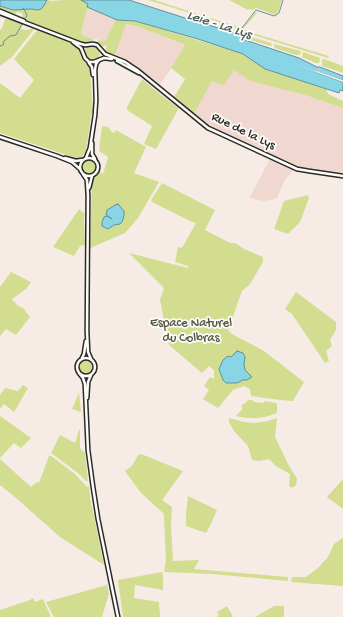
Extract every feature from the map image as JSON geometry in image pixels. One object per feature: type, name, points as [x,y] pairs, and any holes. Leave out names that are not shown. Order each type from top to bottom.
[{"type":"main road","points":[[0,12],[11,15],[31,25]]},
{"type":"main road","points":[[0,12],[14,19],[68,39],[83,44],[97,45],[101,51],[101,56],[95,68],[96,107],[92,135],[89,151],[85,159],[80,164],[80,169]]},
{"type":"main road","points":[[68,39],[80,47],[84,57],[92,67],[95,86]]},
{"type":"main road","points":[[83,53],[89,44]]},
{"type":"main road","name":"Rue de la Lys","points":[[101,51],[138,70],[192,116],[214,131],[295,168],[305,171],[343,176]]},
{"type":"main road","name":"Rue de la Lys","points":[[99,60],[105,58],[115,60],[147,78]]},
{"type":"main road","points":[[88,61],[93,62],[99,60]]},
{"type":"main road","points":[[88,196],[92,176],[96,174],[98,169],[98,164],[92,153],[92,135]]},
{"type":"main road","points":[[0,137],[75,161],[92,158],[96,161]]},
{"type":"main road","points":[[57,156],[72,162],[80,169],[87,180],[87,331],[88,352],[90,359]]},
{"type":"main road","points":[[83,174],[92,176]]},
{"type":"main road","points":[[87,331],[84,354],[77,366],[84,382],[92,487],[118,617]]},
{"type":"main road","points":[[81,359],[86,357],[94,361],[95,366],[95,370],[90,376],[88,382],[86,410]]},
{"type":"main road","points":[[80,373],[86,376],[92,374]]},
{"type":"shaded area","points":[[87,7],[116,19],[105,41],[83,36],[81,33]]},
{"type":"shaded area","points":[[125,24],[136,26],[186,46],[159,86],[130,63],[114,57]]},
{"type":"shaded area","points":[[234,70],[250,81],[305,95],[343,108],[343,173],[297,166],[285,180],[277,198],[264,201],[250,197],[272,155],[225,134],[208,125],[194,114],[212,81]]},
{"type":"green space","points":[[47,0],[81,0],[88,4],[81,33],[83,36],[94,39],[87,43],[80,42],[23,19],[22,13],[17,12],[14,15],[0,10],[0,6],[13,10],[38,10],[43,7]]},
{"type":"green space","points":[[148,0],[154,0],[242,28],[254,14],[252,13],[253,12],[257,13],[243,29],[329,56],[328,58],[234,29],[235,27]]},
{"type":"green space","points":[[229,0],[282,0],[278,12],[275,15],[256,8],[253,10],[248,10]]},
{"type":"green space","points":[[5,19],[10,19],[23,24],[21,29],[26,30],[35,28],[12,57],[0,66],[0,30]]},
{"type":"green space","points":[[116,19],[135,21],[243,54],[265,69],[326,89],[328,94],[343,101],[343,108],[305,95],[250,81],[234,70],[224,85],[212,81],[194,114],[174,97],[185,79],[171,68],[185,45],[136,26],[126,24],[114,57],[105,51],[107,45],[101,47],[98,40],[105,41]]},
{"type":"green space","points":[[38,29],[67,41],[80,50],[81,57],[90,68],[93,111],[86,151],[82,157],[76,158],[0,133],[0,83],[20,98],[34,80],[14,59]]},
{"type":"green space","points":[[245,35],[271,43],[272,45],[271,46],[247,39],[245,38]]},
{"type":"green space","points":[[274,44],[300,51],[300,55],[275,48]]},
{"type":"green space","points":[[92,45],[98,47],[100,53],[98,59],[92,61],[86,59],[84,53],[86,47]]},
{"type":"green space","points":[[303,52],[320,58],[319,63],[302,57]]},
{"type":"green space","points":[[324,59],[343,66],[343,73],[322,66],[322,60]]},
{"type":"green space","points":[[142,79],[179,108],[156,149],[144,144],[152,126],[127,110],[127,107]]},
{"type":"green space","points":[[102,126],[108,127],[113,133],[116,130],[146,147],[134,173],[159,182],[138,218],[125,233],[90,248],[92,180],[101,172],[103,174],[108,157],[99,151]]},
{"type":"green space","points":[[89,159],[95,161],[97,167],[95,173],[89,175],[83,173],[81,167],[83,161]]},
{"type":"green space","name":"Espace Naturel du Colbras","points":[[162,183],[215,210],[205,230],[230,243],[235,243],[244,249],[263,257],[263,262],[250,284],[242,291],[228,330],[232,334],[264,351],[304,382],[293,401],[251,396],[250,389],[244,386],[233,390],[218,408],[203,399],[209,390],[204,386],[210,377],[214,379],[214,370],[209,366],[202,373],[169,345],[160,300],[164,288],[129,253],[188,268],[188,266],[175,262],[178,247],[182,248],[196,223],[152,202],[151,200]]},
{"type":"green space","points":[[308,195],[309,198],[300,222],[288,234],[274,229],[284,201]]},
{"type":"green space","points":[[79,209],[85,214],[85,245],[80,246],[74,256],[53,247]]},
{"type":"green space","points":[[11,272],[31,282],[26,289],[12,299],[17,305],[23,308],[30,317],[16,335],[6,329],[0,336],[0,287]]},
{"type":"green space","points":[[296,292],[336,322],[336,330],[330,340],[332,346],[326,351],[329,361],[325,363],[292,314],[285,309]]},
{"type":"green space","points":[[86,359],[93,364],[94,367],[89,374],[86,375],[79,370],[78,367],[83,360]]},
{"type":"green space","points":[[23,385],[28,388],[14,412],[4,404],[0,409],[0,395],[5,388],[18,391]]},
{"type":"green space","points":[[79,393],[81,412],[72,409]]},
{"type":"green space","points":[[249,400],[263,403],[265,401],[276,403],[277,413],[256,418],[236,416],[243,408],[241,406]]},
{"type":"green space","points":[[0,416],[31,438],[21,448],[14,443],[0,458]]},
{"type":"green space","points":[[229,418],[254,423],[277,418],[275,437],[297,479],[296,485],[292,488],[289,486],[290,474],[276,466],[269,459],[259,461],[252,460],[248,446],[234,431],[229,422]]},
{"type":"green space","points":[[79,430],[80,448],[85,453],[88,481],[86,481],[78,473],[51,453],[60,435],[75,443]]},
{"type":"green space","points":[[141,454],[183,471],[162,500],[172,507],[172,561],[199,560],[194,569],[288,577],[288,581],[213,574],[164,572],[166,560],[163,513],[141,493],[125,471],[132,466],[138,455]]},
{"type":"green space","points":[[49,456],[75,474],[87,487],[89,486],[104,565],[60,537],[0,485],[0,459],[31,487],[37,482],[39,483]]},
{"type":"green space","points":[[343,479],[343,509],[327,497]]},
{"type":"green space","points":[[188,496],[217,510],[206,533],[186,526]]},
{"type":"green space","points":[[343,538],[343,586],[291,582],[292,577],[306,577],[318,568],[328,557],[334,544]]},
{"type":"green space","points":[[162,572],[163,590],[135,585],[134,598],[159,602],[160,617],[123,617],[118,580]]},
{"type":"green space","points":[[107,585],[109,594],[102,617],[54,617],[46,602]]},
{"type":"green space","points":[[33,598],[35,602],[43,599],[51,617],[0,617],[0,610]]},
{"type":"green space","points":[[227,606],[233,617],[217,617],[219,615],[217,612]]},
{"type":"green space","points":[[274,606],[284,606],[284,617],[255,617]]},
{"type":"water","points":[[0,0],[47,0],[43,7],[38,10],[13,10],[0,6]]},
{"type":"water","points":[[81,0],[129,0],[243,35],[242,39],[299,58],[317,67],[343,76],[343,80],[315,72],[343,82],[343,91],[340,90],[339,93],[265,69],[243,54],[198,39],[135,21],[117,20],[87,7],[88,4]]},
{"type":"water","points":[[118,204],[124,211],[122,222],[108,229],[102,226],[104,217],[107,216],[112,219],[106,215],[107,210]]},
{"type":"water","points":[[237,351],[243,353],[245,357],[245,370],[252,377],[237,383],[226,383],[223,380],[219,369],[223,360],[228,356],[231,357]]},
{"type":"pier","points":[[288,62],[316,71],[318,72],[318,70],[319,72],[343,80],[343,82],[315,71]]},
{"type":"waterway","name":"Leie - La Lys","points":[[242,28],[256,10],[274,16],[279,13],[283,0]]},
{"type":"waterway","points":[[23,8],[27,16],[25,18]]},
{"type":"waterway","points":[[0,46],[3,45],[3,42],[10,36],[16,35],[22,24]]}]
